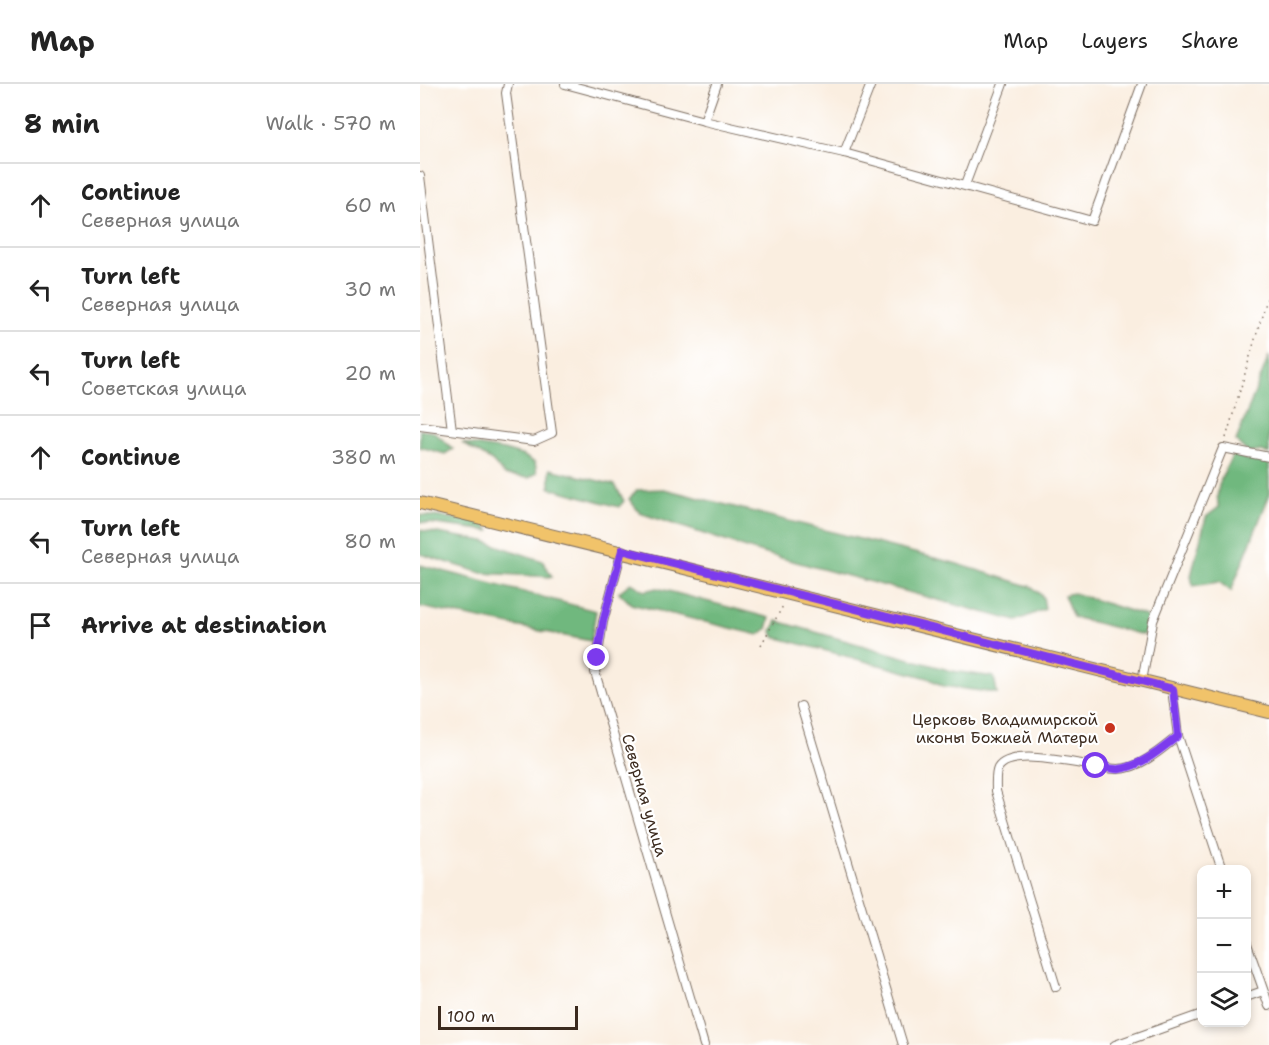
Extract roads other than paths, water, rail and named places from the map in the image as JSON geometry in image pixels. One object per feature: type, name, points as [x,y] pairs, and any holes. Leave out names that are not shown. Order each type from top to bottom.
[{"type":"main road","points":[[420,503],[622,550],[1269,712]]},
{"type":"street","points":[[420,426],[534,441],[552,433],[506,93],[508,84]]},
{"type":"street","points":[[565,84],[704,121],[844,153],[1092,220],[1142,84]]},
{"type":"street","points":[[704,121],[717,84]]},
{"type":"street","points":[[844,153],[871,84]]},
{"type":"street","points":[[965,185],[1003,84]]},
{"type":"street","points":[[420,176],[452,430]]},
{"type":"street","points":[[1142,681],[1153,621],[1223,448],[1269,457]]},
{"type":"street","name":"Северная улица","points":[[622,550],[603,622],[595,672],[704,1045]]},
{"type":"street","points":[[1173,689],[1178,736],[1220,865]]},
{"type":"street","points":[[801,706],[903,1045]]},
{"type":"street","points":[[1056,987],[996,791],[997,770],[1005,761],[1023,757],[1120,769],[1160,751],[1178,736]]},
{"type":"street","points":[[1251,956],[1269,1006]]},
{"type":"street","points":[[1251,995],[1263,991]]},
{"type":"street","points":[[1115,1045],[1197,1016]]},
{"type":"place","name":"Церковь Владимирской иконы Божией Матери","points":[[1110,728]]}]
